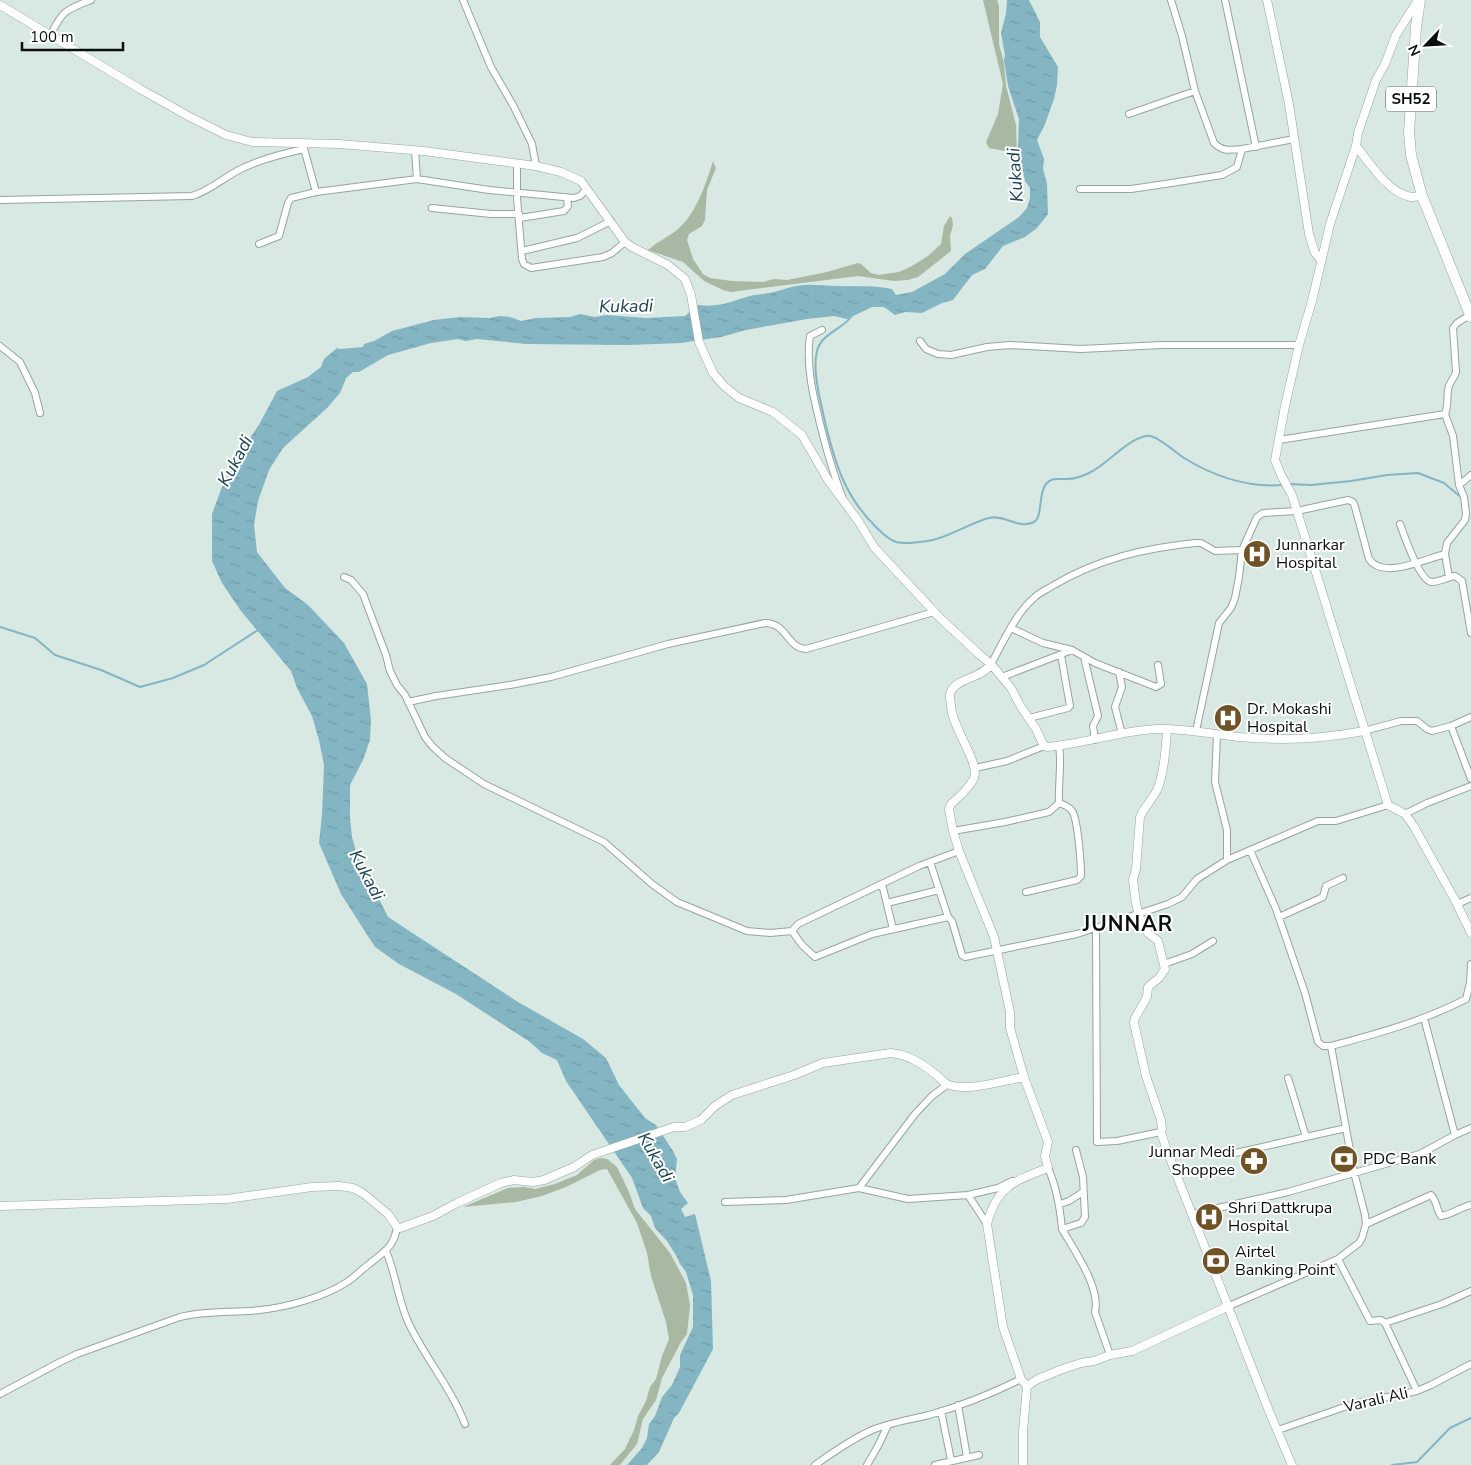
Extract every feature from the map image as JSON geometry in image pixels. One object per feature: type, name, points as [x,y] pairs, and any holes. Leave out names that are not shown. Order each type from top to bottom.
[{"type":"main road","name":"SH52","points":[[1419,0],[1409,132],[1411,155],[1422,196]]},
{"type":"main road","points":[[1422,196],[1471,316]]},
{"type":"street","points":[[51,34],[62,14],[73,7],[91,0]]},
{"type":"street","points":[[463,0],[491,67],[514,107],[532,144],[536,166]]},
{"type":"street","points":[[1171,0],[1182,36],[1195,92],[1214,142],[1219,148],[1226,150],[1242,149],[1294,139]]},
{"type":"street","points":[[1224,0],[1256,147]]},
{"type":"street","points":[[1267,0],[1289,104],[1309,234],[1315,253],[1321,260]]},
{"type":"street","points":[[1419,0],[1396,35],[1386,64],[1376,80],[1358,132],[1356,146],[1341,186],[1299,345],[1275,460],[1291,493],[1297,511],[1388,805],[1405,814],[1426,848],[1471,933]]},
{"type":"street","points":[[0,5],[140,89],[226,135],[252,142],[303,146],[339,144],[415,150],[536,166],[561,172],[576,179],[588,190],[625,242],[632,248],[657,259],[677,271],[685,280],[692,295],[699,342],[713,373],[723,385],[739,398],[773,412],[802,435],[828,480],[874,547],[934,612],[991,664],[1011,688],[1044,746]]},
{"type":"street","points":[[1129,114],[1195,92]]},
{"type":"street","points":[[303,146],[316,192]]},
{"type":"street","points":[[0,200],[192,196],[237,171],[303,146]]},
{"type":"street","points":[[1356,146],[1390,185],[1403,194],[1412,197],[1422,196]]},
{"type":"street","points":[[1080,189],[1131,189],[1222,175],[1237,167],[1242,149]]},
{"type":"street","points":[[415,150],[417,179]]},
{"type":"street","points":[[517,164],[517,193],[524,264],[531,268],[603,257],[612,253],[625,242]]},
{"type":"street","points":[[258,244],[279,236],[291,198],[316,192],[417,179],[490,190],[567,198],[580,196],[588,190]]},
{"type":"street","points":[[432,208],[519,216],[564,212],[568,206],[567,198]]},
{"type":"street","points":[[522,251],[577,238],[611,221]]},
{"type":"street","points":[[1449,577],[1445,554],[1447,543],[1465,520],[1466,513],[1464,497],[1459,485],[1453,436],[1445,414],[1449,387],[1456,376],[1453,328],[1471,316]]},
{"type":"street","points":[[822,330],[810,336],[808,345],[809,374],[831,469],[846,504]]},
{"type":"street","points":[[920,340],[926,349],[938,354],[951,355],[986,347],[1010,345],[1081,349],[1161,345],[1299,345]]},
{"type":"street","points":[[0,346],[20,362],[35,393],[40,413]]},
{"type":"street","points":[[1278,440],[1445,414]]},
{"type":"street","points":[[1459,485],[1471,475]]},
{"type":"street","points":[[1196,731],[1219,623],[1231,608],[1235,598],[1240,577],[1242,550],[1257,517],[1264,513],[1297,511],[1348,500],[1353,502],[1356,507],[1369,559],[1378,568],[1389,569],[1445,554]]},
{"type":"street","points":[[1400,524],[1416,563],[1429,581],[1432,582],[1455,576],[1462,581],[1471,633]]},
{"type":"street","points":[[1110,1355],[1096,1312],[1097,1305],[1087,1272],[1062,1230],[1060,1204],[1046,1156],[1048,1142],[1024,1077],[1010,1028],[1010,1012],[994,937],[953,832],[949,809],[951,804],[974,778],[975,768],[952,719],[949,694],[957,685],[987,670],[1011,628],[1035,596],[1091,566],[1119,556],[1157,547],[1201,543],[1215,551],[1242,550]]},
{"type":"street","points":[[344,577],[351,580],[363,594],[386,655],[390,671],[408,702],[424,738],[432,746],[445,758],[484,784],[604,842],[652,884],[677,902],[747,931],[770,933],[792,931],[798,924],[930,862],[959,851]]},
{"type":"street","points":[[408,702],[551,677],[668,644],[765,623],[777,625],[797,648],[806,649],[934,612]]},
{"type":"street","points":[[1011,628],[1043,643],[1072,650],[1084,657],[1156,687],[1159,687],[1161,684],[1158,665]]},
{"type":"street","points":[[1002,677],[1072,650]]},
{"type":"street","points":[[1029,718],[1070,706],[1061,655]]},
{"type":"street","points":[[1084,657],[1098,716],[1093,726],[1095,740]]},
{"type":"street","points":[[1119,672],[1122,687],[1115,707],[1122,734]]},
{"type":"street","points":[[975,768],[1007,762],[1044,746],[1059,746],[1156,729],[1306,739],[1364,731],[1401,721],[1418,721],[1426,729],[1432,731],[1451,726],[1471,717]]},
{"type":"street","points":[[1451,726],[1471,779]]},
{"type":"street","points":[[1167,730],[1158,789],[1140,817],[1136,869],[1133,880],[1138,915],[1148,933],[1158,941],[1165,969],[1148,987],[1147,996],[1134,1023],[1146,1076],[1161,1120],[1161,1132],[1292,1465]]},
{"type":"street","points":[[1217,734],[1215,782],[1227,830],[1227,860]]},
{"type":"street","points":[[1059,746],[1061,757],[1058,776],[1059,803]]},
{"type":"street","points":[[1405,814],[1427,803],[1471,786]]},
{"type":"street","points":[[953,832],[1049,812],[1059,803]]},
{"type":"street","points":[[1026,892],[1078,880],[1081,876],[1076,821],[1072,811],[1067,806],[1059,803]]},
{"type":"street","points":[[930,862],[948,917],[952,921],[962,955],[965,957],[1077,934],[1138,915],[1182,897],[1197,879],[1227,860],[1318,821],[1336,821],[1388,805]]},
{"type":"street","points":[[1250,850],[1279,917],[1305,993],[1318,1042],[1323,1046],[1331,1046],[1387,1032],[1468,1001],[1471,964]]},
{"type":"street","points":[[1279,917],[1323,897],[1326,886],[1343,878]]},
{"type":"street","points":[[882,884],[894,929]]},
{"type":"street","points":[[887,903],[939,890]]},
{"type":"street","points":[[1457,904],[1471,898]]},
{"type":"street","points":[[792,931],[802,945],[815,956],[872,934],[948,917]]},
{"type":"street","points":[[1096,928],[1097,1142],[1117,1141],[1161,1132]]},
{"type":"street","points":[[1164,964],[1192,954],[1213,940]]},
{"type":"street","points":[[1424,1018],[1455,1135]]},
{"type":"street","points":[[1027,1386],[1038,1379],[1081,1363],[1132,1351],[1229,1306],[1338,1259],[1359,1243],[1366,1224],[1354,1172],[1331,1046]]},
{"type":"street","points":[[397,1227],[404,1227],[433,1216],[456,1203],[501,1183],[514,1180],[533,1182],[544,1180],[574,1167],[592,1155],[674,1127],[685,1127],[701,1120],[715,1106],[732,1095],[794,1076],[831,1061],[891,1053],[902,1054],[926,1067],[948,1084],[955,1086],[973,1087],[1024,1077]]},
{"type":"street","points":[[1288,1078],[1306,1137]]},
{"type":"street","points":[[859,1188],[915,1114],[932,1096],[948,1084]]},
{"type":"street","points":[[1231,1154],[1346,1128]]},
{"type":"street","points":[[1192,1214],[1288,1192],[1420,1154],[1471,1128]]},
{"type":"street","points":[[1062,1230],[1084,1220],[1085,1217],[1083,1177],[1076,1150]]},
{"type":"street","points":[[725,1202],[786,1200],[859,1188],[908,1198],[968,1195],[998,1188],[1048,1168]]},
{"type":"street","points":[[1016,1180],[1001,1194],[991,1209],[987,1224],[1002,1327],[1021,1379],[1027,1386],[1023,1431],[1023,1465]]},
{"type":"street","points":[[0,1206],[227,1199],[312,1187],[339,1186],[353,1188],[364,1194],[388,1214],[397,1227],[395,1240],[386,1251],[349,1281],[329,1292],[313,1298],[262,1310],[192,1314],[180,1317],[77,1354],[0,1394]]},
{"type":"street","points":[[1060,1204],[1069,1201],[1083,1192]]},
{"type":"street","points":[[968,1195],[987,1224]]},
{"type":"street","points":[[1366,1224],[1431,1196],[1435,1198],[1438,1212],[1441,1216],[1461,1207],[1471,1205]]},
{"type":"street","points":[[386,1251],[409,1324],[452,1394],[466,1424]]},
{"type":"street","points":[[1338,1259],[1370,1321],[1381,1320],[1385,1322],[1442,1304],[1471,1291]]},
{"type":"street","points":[[1385,1322],[1417,1391]]},
{"type":"street","name":"Varali Ali","points":[[1278,1430],[1353,1404],[1417,1391],[1431,1386],[1471,1364]]},
{"type":"street","points":[[815,1465],[840,1447],[868,1432],[941,1412],[994,1393],[1021,1379]]},
{"type":"street","points":[[958,1405],[964,1460]]},
{"type":"street","points":[[941,1412],[950,1460]]},
{"type":"street","points":[[866,1465],[888,1425]]},
{"type":"street","points":[[935,1465],[950,1460],[964,1460],[979,1455]]},
{"type":"green space","points":[[983,0],[997,0],[999,6],[999,44],[1004,63],[1006,86],[1016,125],[1017,155],[1014,157],[1005,151],[989,148],[986,142],[998,114],[1003,84]]},
{"type":"green space","points":[[713,161],[716,168],[707,190],[705,220],[702,226],[689,234],[687,240],[693,259],[703,274],[710,278],[763,282],[774,279],[787,280],[827,272],[858,263],[871,273],[878,275],[899,272],[928,256],[941,244],[944,226],[950,216],[953,225],[950,236],[951,251],[918,277],[908,280],[894,281],[858,276],[731,292],[723,290],[704,281],[683,262],[648,250],[677,230],[690,216],[704,189]]},
{"type":"green space","points":[[607,1159],[617,1167],[635,1209],[670,1253],[686,1283],[690,1305],[687,1334],[662,1378],[656,1400],[643,1419],[637,1444],[620,1465],[610,1465],[625,1449],[634,1430],[650,1387],[656,1379],[669,1339],[666,1322],[651,1276],[647,1253],[637,1223],[607,1169],[600,1170],[566,1187],[542,1196],[516,1202],[463,1207],[508,1188],[525,1187],[535,1189],[555,1184],[577,1175],[594,1160]]},
{"type":"water","name":"Kukadi","points":[[1007,0],[1029,0],[1040,22],[1040,37],[1058,67],[1054,99],[1037,140],[1044,159],[1043,169],[1047,184],[1048,214],[1037,228],[1025,237],[1003,246],[985,269],[972,275],[953,300],[922,313],[905,312],[895,315],[884,307],[872,307],[847,319],[834,316],[807,319],[746,330],[721,337],[681,343],[629,345],[526,344],[458,339],[431,343],[388,355],[359,372],[353,372],[346,378],[340,393],[327,408],[283,448],[269,470],[258,501],[254,525],[257,552],[285,588],[308,605],[344,643],[367,684],[371,720],[370,740],[363,760],[350,785],[350,818],[352,837],[357,855],[388,917],[518,1002],[583,1039],[606,1058],[619,1085],[645,1118],[656,1125],[677,1159],[675,1178],[680,1192],[688,1203],[681,1209],[685,1217],[695,1214],[711,1281],[713,1349],[679,1413],[674,1418],[659,1452],[647,1465],[627,1465],[642,1448],[647,1438],[649,1424],[655,1416],[662,1397],[672,1385],[680,1367],[680,1355],[693,1327],[693,1295],[686,1272],[667,1241],[655,1228],[651,1216],[643,1208],[632,1178],[566,1081],[557,1060],[542,1053],[530,1042],[456,994],[399,964],[375,947],[341,894],[319,843],[324,765],[312,716],[297,688],[291,671],[241,611],[222,583],[212,561],[212,514],[222,487],[238,456],[260,423],[277,391],[308,377],[321,367],[324,359],[337,348],[363,347],[364,344],[392,331],[434,320],[500,316],[521,321],[536,318],[570,317],[580,314],[595,317],[606,315],[646,318],[685,316],[698,305],[721,304],[801,285],[879,287],[892,289],[896,295],[912,292],[945,274],[965,254],[1019,217],[1027,208],[1030,198],[1030,188],[1025,181],[1018,147],[1019,119],[1008,86],[1004,60],[1005,55],[1001,33]]},
{"type":"waterway","points":[[851,317],[822,341],[818,349],[816,370],[819,395],[838,467],[849,492],[875,526],[896,542],[910,543],[933,540],[995,517],[1023,524],[1034,522],[1039,515],[1042,493],[1046,484],[1054,479],[1073,478],[1087,474],[1131,442],[1146,436],[1160,440],[1184,458],[1220,476],[1257,485],[1284,485]]},
{"type":"waterway","points":[[1289,484],[1311,485],[1418,473],[1444,483],[1463,499]]},
{"type":"waterway","points":[[0,627],[35,638],[55,655],[101,670],[140,687],[173,678],[204,665],[258,630]]},
{"type":"waterway","points":[[1392,1465],[1417,1462],[1450,1428],[1471,1418]]},
{"type":"place","name":"Junnarkar Hospital","points":[[1257,554]]},
{"type":"place","name":"Dr. Mokashi Hospital","points":[[1228,718]]},
{"type":"place","name":"PDC Bank","points":[[1344,1159]]},
{"type":"place","name":"Junnar Medi Shoppee","points":[[1254,1161]]},
{"type":"place","name":"Shri Dattkrupa Hospital","points":[[1209,1217]]},
{"type":"place","name":"Airtel Banking Point","points":[[1216,1261]]},
{"type":"district","name":"JUNNAR","points":[[1128,924]]}]
